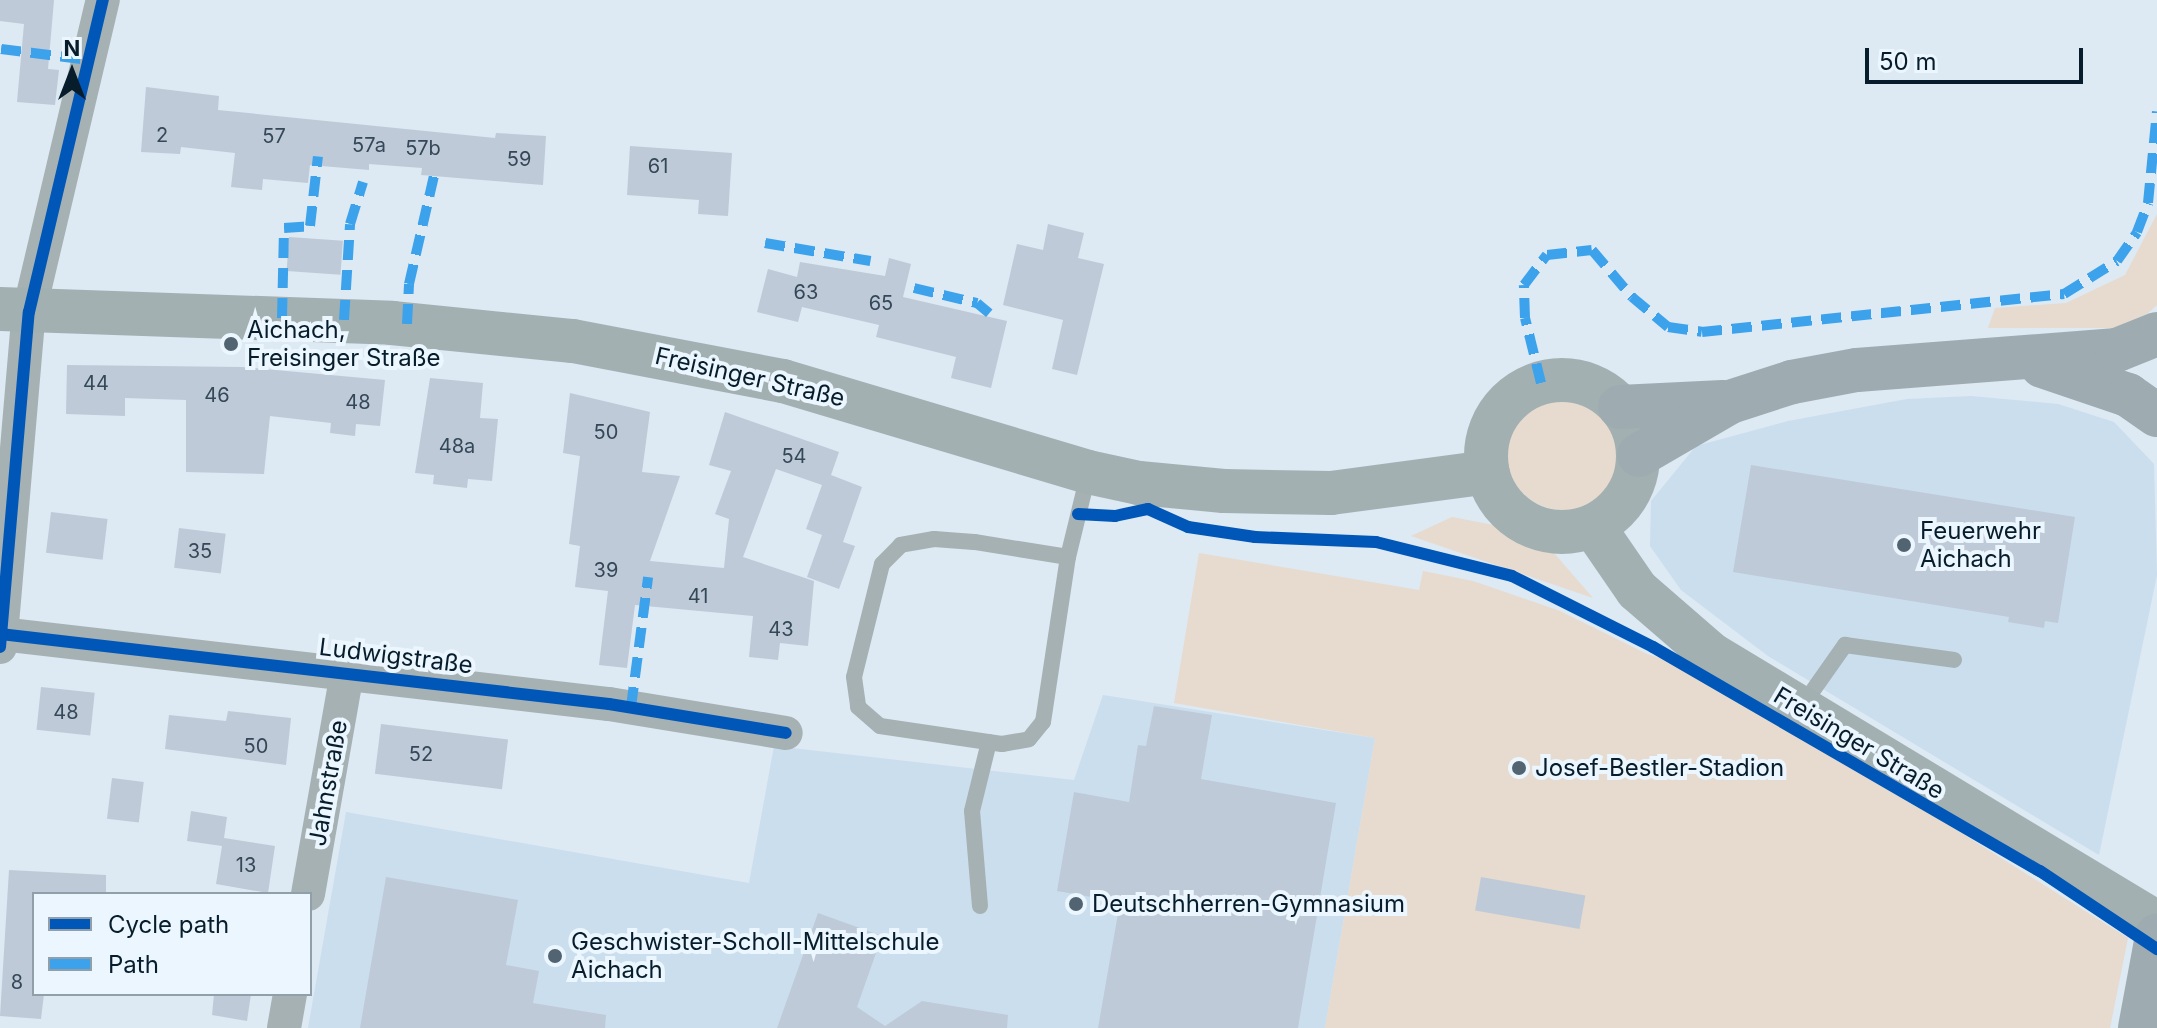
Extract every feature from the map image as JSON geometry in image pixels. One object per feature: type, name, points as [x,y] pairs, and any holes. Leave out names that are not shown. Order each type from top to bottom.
[{"type":"highway","points":[[1639,455],[1730,402],[1792,382],[1857,370],[2024,361],[2117,350],[2157,334]]},
{"type":"highway","points":[[2024,361],[2128,395],[2157,415]]},
{"type":"highway","points":[[1620,407],[1730,402]]},
{"type":"highway","points":[[2143,1011],[2157,936]]},
{"type":"main road","name":"Freisinger Straße","points":[[14,310],[392,323],[573,341],[783,381],[1088,472],[1224,491],[1331,493],[1488,472]]},
{"type":"main road","points":[[1551,381],[1578,382],[1607,394],[1620,407],[1632,425],[1639,455],[1627,497],[1593,526],[1559,532],[1530,525],[1499,499],[1488,472],[1487,443],[1497,417],[1531,387],[1551,381]]},
{"type":"main road","name":"Freisinger Straße","points":[[1593,526],[1637,590],[1663,616],[1711,654],[2157,923]]},
{"type":"street","points":[[0,638],[14,310],[103,0]]},
{"type":"street","name":"Ludwigstraße","points":[[0,638],[347,672],[609,704],[786,733]]},
{"type":"street","name":"Jahnstraße","points":[[308,892],[347,672]]},
{"type":"street","points":[[284,1028],[290,996]]},
{"type":"lane","points":[[1068,557],[934,539],[901,545],[882,564],[854,677],[858,707],[880,726],[989,742],[1029,739],[1043,722],[1068,557],[1088,472]]},
{"type":"lane","points":[[1801,708],[1845,645],[1954,660]]},
{"type":"lane","points":[[980,906],[972,811],[989,742]]},
{"type":"shaded area","points":[[2157,214],[2157,305],[2147,314],[2113,328],[1988,328],[1995,308],[2066,303],[2125,275]]},
{"type":"shaded area","points":[[1971,396],[2058,404],[2114,422],[2154,464],[2157,575],[2099,855],[1768,656],[1681,590],[1650,546],[1651,501],[1696,446],[1788,421],[1907,399]]},
{"type":"shaded area","points":[[1563,398],[1584,402],[1602,415],[1615,433],[1619,454],[1615,475],[1602,493],[1584,506],[1563,510],[1542,506],[1524,493],[1511,475],[1507,454],[1511,433],[1524,415],[1542,402]]},
{"type":"shaded area","points":[[1452,517],[1504,527],[1554,553],[1593,598],[1411,536]]},
{"type":"shaded area","name":"Josef-Bestler-Stadion","points":[[1199,553],[1419,590],[1423,571],[1473,581],[1560,611],[1647,654],[1711,675],[2128,938],[2110,1028],[1325,1028],[1375,738],[1174,703]]},
{"type":"shaded area","name":"Deutschherren-Gymnasium","points":[[1103,695],[1375,738],[1325,1028],[308,1028],[346,812],[749,883],[774,746],[1074,780]]},
{"type":"building","points":[[0,0],[54,0],[48,69],[59,70],[55,105],[17,102],[24,24],[0,21]]},
{"type":"building","points":[[146,87],[219,96],[218,110],[495,138],[496,133],[546,136],[543,185],[421,175],[422,168],[369,164],[369,170],[310,165],[308,183],[263,179],[262,190],[231,187],[235,153],[181,147],[180,154],[141,152]]},
{"type":"building","points":[[630,146],[732,153],[728,216],[698,214],[699,200],[627,195]]},
{"type":"building","points":[[1048,224],[1084,233],[1078,258],[1104,264],[1077,375],[1052,369],[1063,320],[1003,305],[1017,244],[1043,250]]},
{"type":"building","points":[[289,237],[343,241],[340,275],[287,271]]},
{"type":"building","points":[[889,258],[911,264],[903,297],[1007,321],[991,388],[951,378],[956,357],[876,337],[879,325],[802,307],[798,322],[757,312],[768,269],[797,277],[800,262],[885,276]]},
{"type":"building","points":[[67,365],[242,367],[385,380],[380,426],[356,424],[355,436],[330,433],[331,423],[270,416],[264,474],[186,472],[186,400],[125,398],[125,416],[66,414]]},
{"type":"building","points":[[430,378],[483,383],[480,418],[498,419],[492,481],[468,479],[467,488],[433,484],[434,475],[415,473]]},
{"type":"building","points":[[570,393],[650,412],[642,472],[680,476],[650,561],[724,568],[729,519],[715,514],[731,471],[709,465],[725,412],[839,452],[831,475],[862,487],[843,542],[855,546],[839,589],[807,577],[822,535],[806,529],[822,485],[776,469],[743,557],[814,581],[808,646],[780,643],[778,660],[749,657],[753,616],[635,605],[627,668],[599,665],[608,591],[575,587],[580,546],[569,544],[580,456],[563,453]]},
{"type":"building","name":"Feuerwehr Aichach","points":[[1751,465],[2075,517],[2058,623],[2045,621],[2044,628],[2008,622],[2009,617],[1733,572]]},
{"type":"building","points":[[51,512],[108,519],[103,560],[46,553]]},
{"type":"building","points":[[179,528],[226,534],[221,573],[174,568]]},
{"type":"building","points":[[41,687],[95,693],[90,735],[37,730]]},
{"type":"building","points":[[1154,706],[1212,715],[1201,779],[1336,803],[1298,1028],[1098,1028],[1120,902],[1057,891],[1074,792],[1129,802],[1138,745],[1146,746]]},
{"type":"building","points":[[228,711],[291,718],[286,765],[165,749],[169,715],[226,721]]},
{"type":"building","points":[[381,724],[508,740],[502,789],[375,774]]},
{"type":"building","points":[[112,778],[144,782],[139,823],[107,819]]},
{"type":"building","points":[[191,811],[227,817],[224,838],[275,846],[268,892],[216,884],[222,846],[187,841]]},
{"type":"building","points":[[9,870],[106,875],[106,892],[32,892],[32,996],[44,996],[41,1019],[0,1016]]},
{"type":"building","points":[[386,877],[518,900],[506,965],[539,971],[533,1003],[606,1015],[605,1028],[360,1028]]},
{"type":"building","points":[[1481,877],[1585,895],[1579,929],[1475,910]]},
{"type":"building","points":[[818,913],[882,936],[857,1007],[885,1026],[922,1001],[1008,1015],[1007,1028],[777,1028]]},
{"type":"building","points":[[214,996],[251,996],[247,1021],[212,1015]]},
{"type":"marked path","points":[[1,49],[89,60]]},
{"type":"marked path","points":[[1541,383],[1525,318],[1524,285],[1547,255],[1592,250],[1632,297],[1668,327],[1702,332],[2064,294],[2117,261],[2137,232],[2148,203],[2157,111]]},
{"type":"marked path","points":[[282,318],[284,228],[310,226],[318,156]]},
{"type":"marked path","points":[[407,324],[409,284],[434,176]]},
{"type":"marked path","points":[[344,320],[350,224],[363,182]]},
{"type":"marked path","points":[[765,243],[870,261]]},
{"type":"marked path","points":[[914,288],[977,303],[989,313]]},
{"type":"marked path","points":[[631,707],[648,577]]},
{"type":"cycle path","points":[[0,647],[29,312],[103,0]]},
{"type":"cycle path","points":[[1078,514],[1115,516],[1148,509],[1188,527],[1255,537],[1376,542],[1512,576],[1653,647],[2040,871],[2157,949]]},
{"type":"cycle path","points":[[0,634],[609,704],[786,733]]},
{"type":"place","name":"Aichach, Freisinger Straße","points":[[231,344]]},
{"type":"place","name":"Feuerwehr Aichach","points":[[1904,545]]},
{"type":"place","name":"Josef-Bestler-Stadion","points":[[1519,768]]},
{"type":"place","name":"Deutschherren-Gymnasium","points":[[1076,904]]},
{"type":"place","name":"Geschwister-Scholl-Mittelschule Aichach","points":[[555,956]]}]
